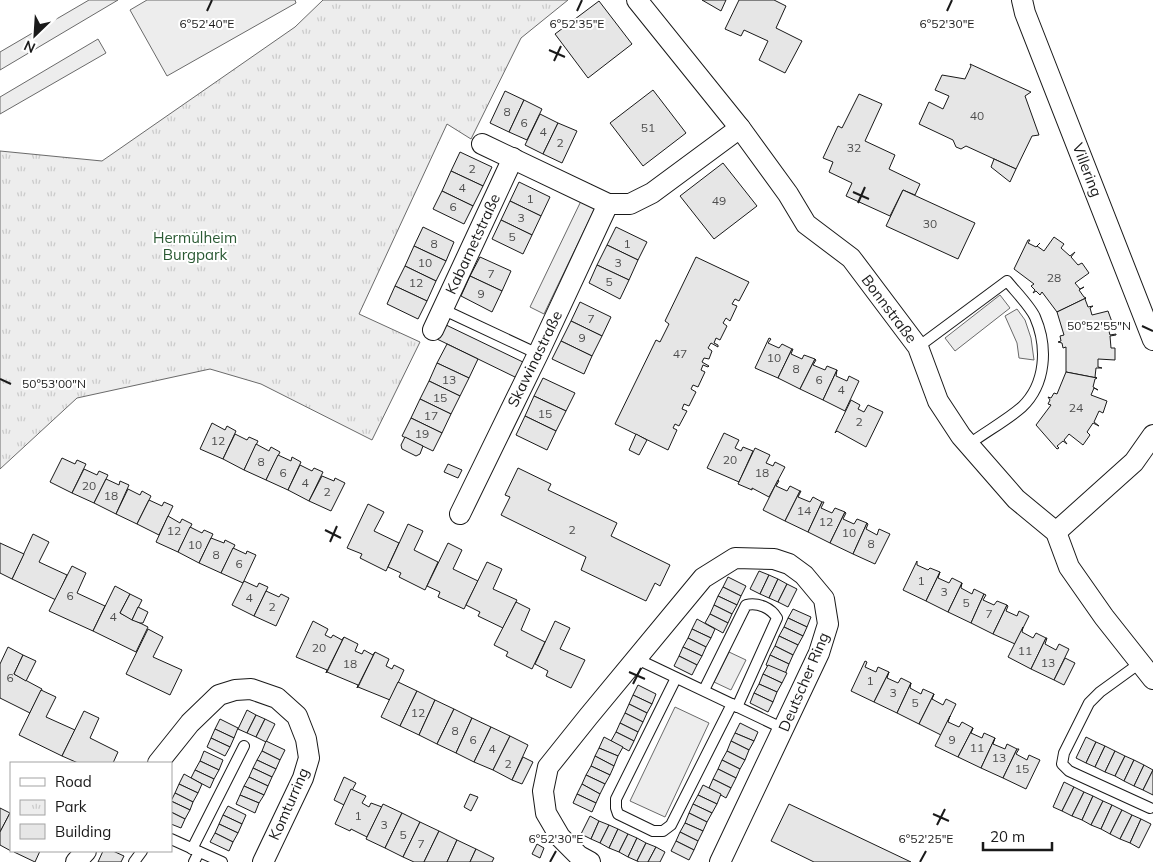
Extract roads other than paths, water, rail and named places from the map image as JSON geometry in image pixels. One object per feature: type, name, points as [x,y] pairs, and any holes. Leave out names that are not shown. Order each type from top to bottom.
[{"type":"street","name":"Bonnstraße","points":[[637,0],[740,128],[788,194],[806,224],[851,258],[918,347],[938,401],[968,445],[1016,500],[1056,532]]},
{"type":"street","name":"Villering","points":[[1022,0],[1025,13],[1153,340]]},
{"type":"street","points":[[482,144],[608,204],[630,204],[652,192],[740,128]]},
{"type":"street","name":"Kabarnetstraße","points":[[433,330],[513,158]]},
{"type":"street","name":"Skawinastraße","points":[[460,514],[608,204]]},
{"type":"street","points":[[1153,435],[1134,462],[1056,532],[1069,567],[1104,617],[1153,680]]},
{"type":"street","name":"Deutscher Ring","points":[[590,862],[579,856],[560,837],[546,813],[543,792],[548,767],[703,578],[735,558],[774,559],[789,564],[804,575],[824,599],[828,624],[820,653],[720,862]]},
{"type":"street","name":"Komturring","points":[[159,762],[190,723],[219,695],[235,690],[251,689],[277,698],[297,716],[306,739],[309,758],[303,778],[263,862]]},
{"type":"street","points":[[76,862],[85,852]]},
{"type":"lane","points":[[918,347],[1007,281],[1035,316],[1044,354],[1036,390],[1022,407],[968,445]]},
{"type":"lane","points":[[442,309],[538,354]]},
{"type":"lane","points":[[676,678],[616,799],[618,814],[653,831],[662,831],[672,825],[735,705],[777,618],[773,612],[754,603],[746,605],[704,690]]},
{"type":"lane","points":[[637,659],[784,729]]},
{"type":"lane","points":[[1140,663],[1100,692],[1089,703],[1064,753],[1062,764],[1069,771],[1150,808]]},
{"type":"lane","points":[[194,862],[196,850],[244,746]]},
{"type":"lane","points":[[172,839],[222,862]]},
{"type":"park label","name":"Hermülheim Burgpark","points":[[195,246]]}]
